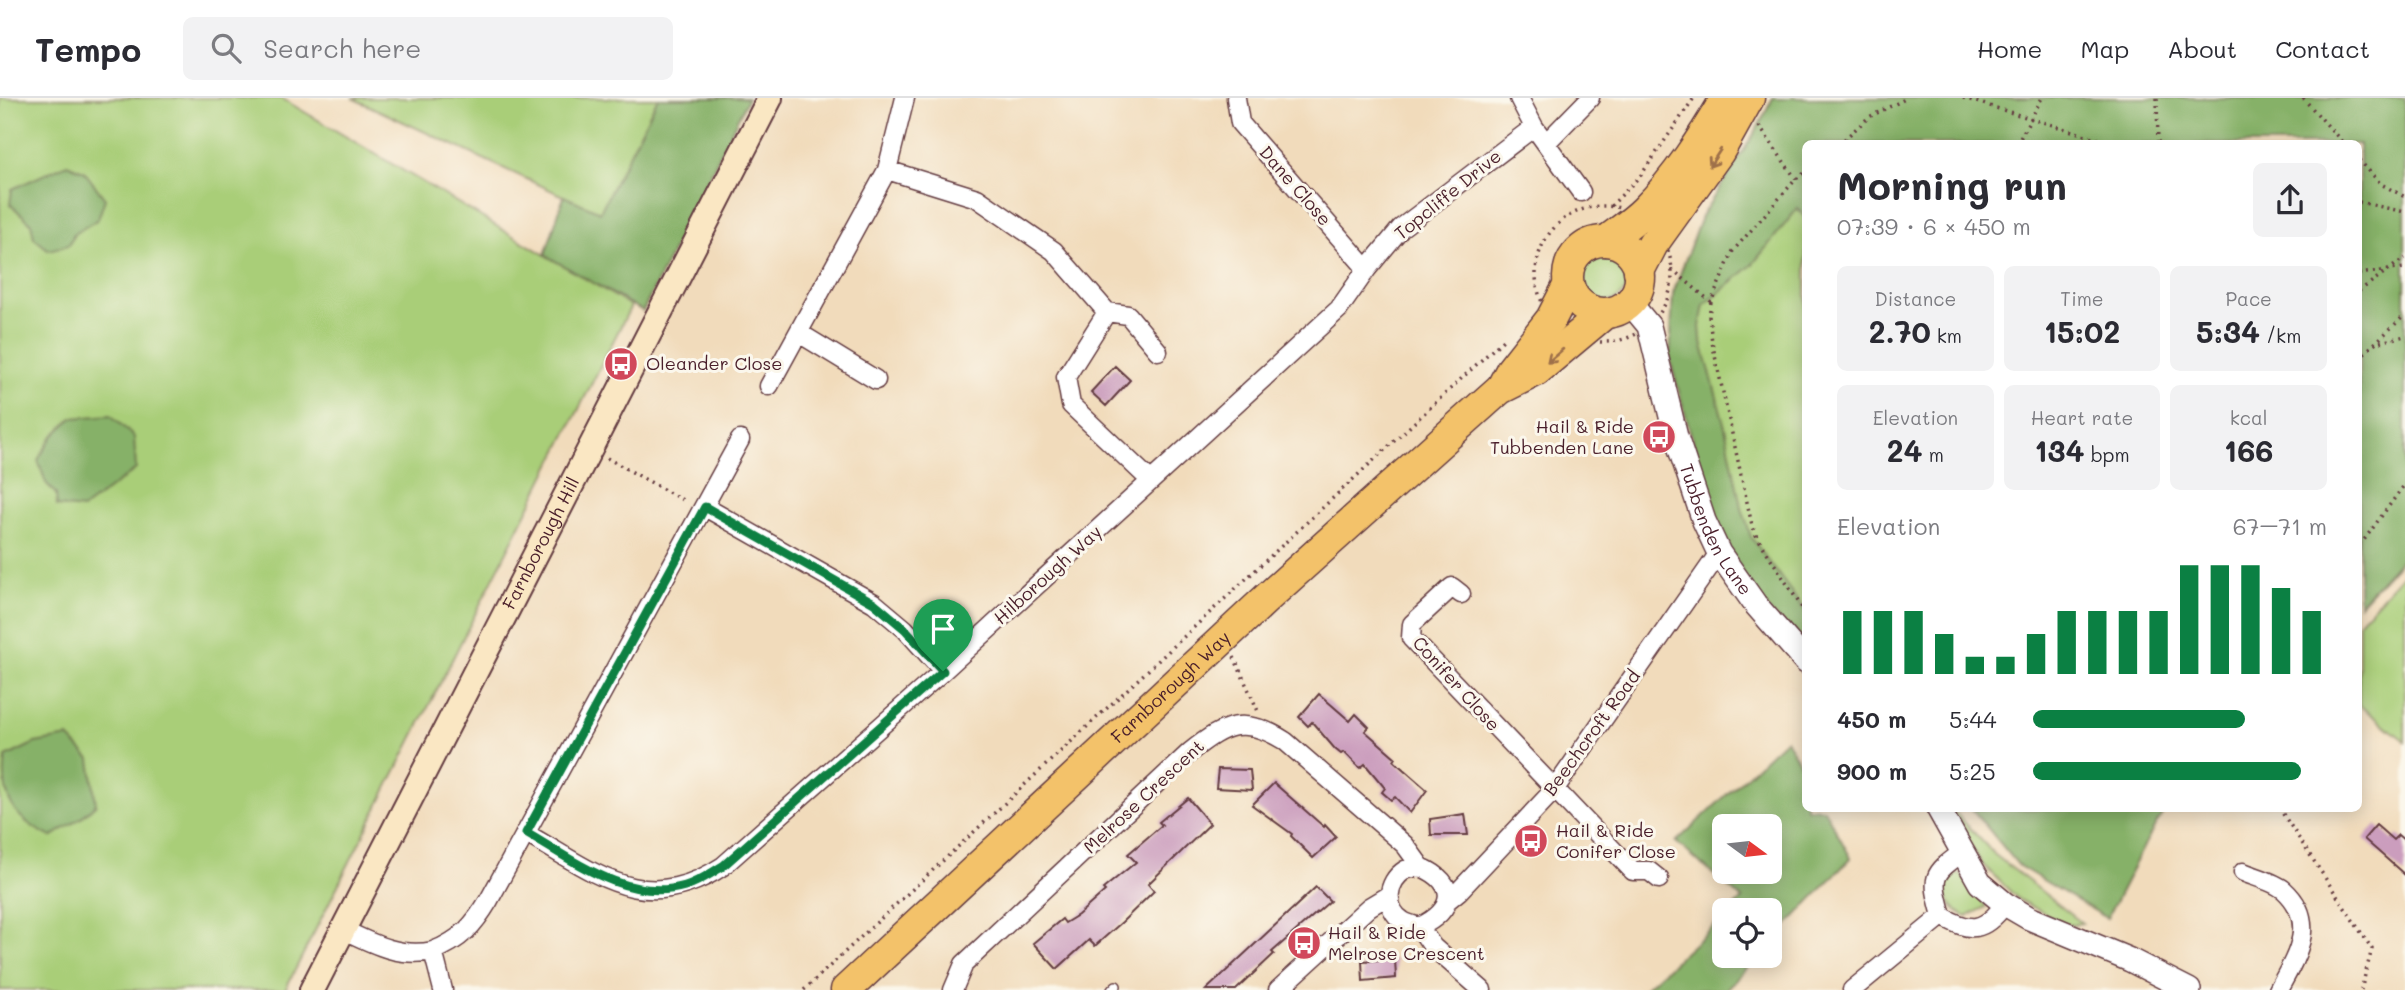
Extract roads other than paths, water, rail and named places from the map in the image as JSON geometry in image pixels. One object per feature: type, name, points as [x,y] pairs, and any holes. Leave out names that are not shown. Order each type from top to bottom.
[{"type":"highway","points":[[1726,98],[1645,228],[1639,284],[1617,308],[1592,312],[1581,306],[1568,286],[1567,275],[1576,254],[1584,246],[1645,228],[1704,175],[1749,98]]},
{"type":"highway","points":[[1606,241],[1617,243],[1628,250],[1639,271]]},
{"type":"highway","name":"Farnborough Way","points":[[1500,389],[1511,370],[1551,319],[1568,286]]},
{"type":"highway","name":"Farnborough Way","points":[[846,990],[1268,597],[1500,389],[1536,371],[1583,339],[1617,308]]},
{"type":"main road","name":"Farnborough Hill","points":[[312,990],[770,98]]},
{"type":"street","points":[[769,386],[887,170],[905,98]]},
{"type":"street","name":"Dane Close","points":[[1236,98],[1240,123],[1367,269]]},
{"type":"street","points":[[1519,98],[1534,127],[1581,192]]},
{"type":"street","points":[[1546,143],[1590,98]]},
{"type":"street","name":"Topcliffe Drive","points":[[1367,269],[1401,228],[1534,127]]},
{"type":"street","points":[[887,170],[977,198],[1054,251],[1107,312],[1128,316],[1158,351]]},
{"type":"street","name":"Hilborough Way","points":[[526,833],[598,874],[625,886],[661,890],[686,886],[710,874],[734,856],[943,671],[1339,309],[1367,269]]},
{"type":"street","name":"Tubbenden Lane","points":[[1617,308],[1648,326],[1676,437],[1704,521],[1719,553],[1755,604],[1802,657]]},
{"type":"street","points":[[1107,312],[1066,377],[1070,405],[1151,481]]},
{"type":"street","points":[[799,333],[876,380]]},
{"type":"street","points":[[344,930],[395,951],[410,954],[433,951],[457,940],[474,924],[740,440]]},
{"type":"street","points":[[705,507],[874,603],[905,629],[943,671]]},
{"type":"street","name":"Beechcroft Road","points":[[1448,900],[1460,891],[1554,790],[1719,553]]},
{"type":"street","name":"Conifer Close","points":[[1461,594],[1452,587],[1412,624],[1411,638],[1554,790]]},
{"type":"street","name":"Melrose Crescent","points":[[953,990],[964,964],[1206,739],[1215,732],[1242,724],[1267,730],[1285,741],[1405,845],[1421,867]]},
{"type":"street","points":[[1554,790],[1633,871],[1649,871],[1659,879]]},
{"type":"street","points":[[1940,812],[1980,883],[2005,904],[2029,918],[2130,960],[2189,990]]},
{"type":"street","points":[[1941,916],[1935,888],[1937,874],[1963,852]]},
{"type":"street","points":[[1419,927],[1433,921],[1443,911],[1448,900],[1445,885],[1437,873],[1421,867],[1406,869],[1394,881],[1389,895],[1392,910],[1404,922],[1419,927],[1433,947],[1482,990]]},
{"type":"street","points":[[2243,872],[2283,889],[2299,909],[2303,931],[2299,950],[2278,990]]},
{"type":"street","points":[[1278,990],[1369,907],[1389,895]]},
{"type":"street","points":[[1941,916],[1958,925],[1975,929],[1993,920],[2005,904]]},
{"type":"street","points":[[1852,990],[1941,916]]},
{"type":"street","points":[[433,951],[443,990]]},
{"type":"place","name":"Oleander Close","points":[[621,364]]},
{"type":"place","name":"Hail & Ride Tubbenden Lane","points":[[1659,437]]},
{"type":"place","name":"Hail & Ride Conifer Close","points":[[1531,841]]},
{"type":"place","name":"Hail & Ride Melrose Crescent","points":[[1304,943]]}]
